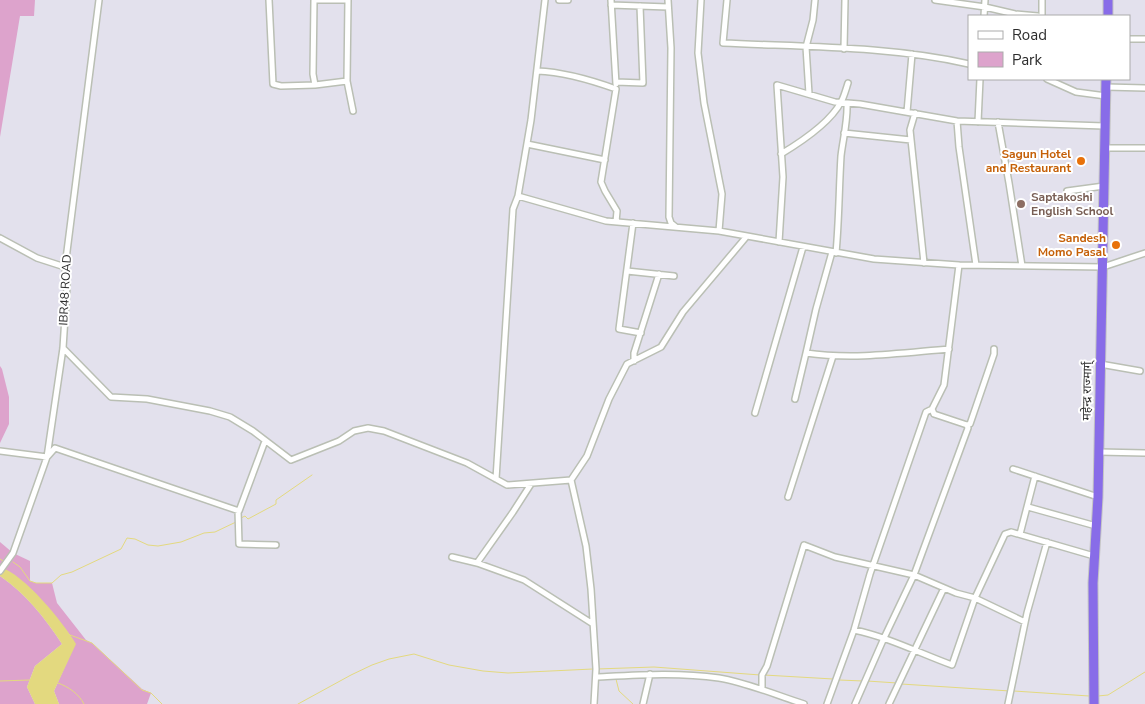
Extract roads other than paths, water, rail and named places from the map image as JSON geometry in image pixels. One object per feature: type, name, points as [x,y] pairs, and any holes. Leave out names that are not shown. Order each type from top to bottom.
[{"type":"highway","points":[[1108,0],[1108,15]]},
{"type":"highway","name":"महेन्द्र राज्मार्ग्","points":[[1094,704],[1094,556],[1098,497],[1106,87]]},
{"type":"street","name":"IBR48 ROAD","points":[[0,571],[13,553],[47,457],[63,348],[67,286],[65,267],[99,0]]},
{"type":"street","points":[[269,0],[273,84],[281,86],[314,85],[347,81]]},
{"type":"street","points":[[314,85],[314,0],[348,0],[347,81],[353,111]]},
{"type":"street","points":[[496,479],[512,220],[527,144],[546,0]]},
{"type":"street","points":[[559,0],[568,0]]},
{"type":"street","points":[[668,0],[671,48],[669,217],[676,228]]},
{"type":"street","points":[[701,0],[698,53],[704,103],[722,194],[719,232]]},
{"type":"street","points":[[727,0],[723,43],[912,54],[968,64]]},
{"type":"street","points":[[809,94],[806,47],[813,20],[815,0]]},
{"type":"street","points":[[844,49],[846,0]]},
{"type":"street","points":[[935,0],[1028,15]]},
{"type":"street","points":[[984,15],[985,0]]},
{"type":"street","points":[[1040,15],[1042,0]]},
{"type":"street","points":[[616,222],[617,212],[602,182],[616,89],[611,2],[668,7]]},
{"type":"street","points":[[616,82],[643,83],[640,6]]},
{"type":"street","points":[[1130,39],[1145,39]]},
{"type":"street","points":[[907,112],[912,54]]},
{"type":"street","points":[[537,71],[568,75],[616,89]]},
{"type":"street","points":[[978,122],[980,80]]},
{"type":"street","points":[[1050,80],[1076,92],[1106,87],[1145,88]]},
{"type":"street","points":[[795,399],[816,309],[834,253],[844,133],[848,115],[844,103],[848,83]]},
{"type":"street","points":[[779,242],[783,176],[778,85],[844,103],[957,121],[1104,126]]},
{"type":"street","points":[[781,154],[810,136],[844,103]]},
{"type":"street","points":[[915,113],[910,130],[924,263]]},
{"type":"street","points":[[957,121],[976,265]]},
{"type":"street","points":[[998,122],[1022,266]]},
{"type":"street","points":[[844,133],[911,140]]},
{"type":"street","points":[[527,144],[605,160]]},
{"type":"street","points":[[1104,148],[1145,148]]},
{"type":"street","points":[[1067,191],[1104,186]]},
{"type":"street","points":[[518,196],[606,221],[719,232],[834,253],[924,263],[1103,267],[1145,253]]},
{"type":"street","points":[[633,223],[619,329],[641,333]]},
{"type":"street","points":[[594,704],[596,677],[591,589],[586,546],[571,480],[587,456],[609,399],[627,364],[661,347],[683,312],[747,236]]},
{"type":"street","points":[[0,238],[37,258],[65,267]]},
{"type":"street","points":[[755,413],[803,247]]},
{"type":"street","points":[[827,704],[854,630],[873,566],[926,412],[932,409],[944,385],[959,265]]},
{"type":"street","points":[[627,272],[674,276]]},
{"type":"street","points":[[634,361],[634,353],[659,274]]},
{"type":"street","points":[[63,348],[111,398],[154,400],[230,417],[291,460],[339,441],[354,431],[368,428],[384,431],[467,463],[507,485],[571,480]]},
{"type":"street","points":[[856,704],[884,638],[914,575],[958,457],[968,428],[967,426],[970,424],[994,354],[994,348]]},
{"type":"street","points":[[806,353],[833,356],[898,354],[949,349]]},
{"type":"street","points":[[788,496],[833,356]]},
{"type":"street","points":[[1100,364],[1140,371]]},
{"type":"street","points":[[932,409],[934,414],[967,426]]},
{"type":"street","points":[[265,441],[238,510],[239,544],[276,545]]},
{"type":"street","points":[[0,451],[47,457],[55,448],[238,510]]},
{"type":"street","points":[[1098,452],[1145,453]]},
{"type":"street","points":[[1013,468],[1098,497]]},
{"type":"street","points":[[1020,534],[1035,476]]},
{"type":"street","points":[[477,563],[531,484]]},
{"type":"street","points":[[1028,506],[1096,526]]},
{"type":"street","points":[[854,630],[884,638],[915,652],[952,665],[975,598],[1006,534],[1011,532],[1020,534],[1094,556]]},
{"type":"street","points":[[1008,704],[1025,622],[1047,542]]},
{"type":"street","points":[[762,689],[762,675],[767,666],[804,545],[835,557],[914,575],[944,588],[975,598],[1025,622]]},
{"type":"street","points":[[452,557],[477,563],[524,580],[592,624]]},
{"type":"street","points":[[889,704],[944,588]]},
{"type":"street","points":[[596,677],[650,674],[720,678],[762,689],[804,704]]},
{"type":"street","points":[[643,704],[650,674]]},
{"type":"waterway","points":[[241,518],[245,516],[248,519],[276,504],[276,500],[312,475]]},
{"type":"waterway","points":[[13,562],[20,567],[30,581],[52,583],[61,575],[72,572],[121,549],[127,538],[135,539],[148,545],[158,546],[181,542],[204,533],[215,532],[236,522]]},
{"type":"waterway","points":[[70,635],[92,643],[142,690],[151,693],[162,704]]},
{"type":"waterway","points":[[298,704],[372,665],[414,654],[449,665],[483,671],[508,673],[593,669]]},
{"type":"waterway","points":[[597,669],[654,667],[760,675]]},
{"type":"waterway","points":[[1098,696],[1108,695],[1145,672]]},
{"type":"waterway","points":[[764,675],[833,679]]},
{"type":"waterway","points":[[616,679],[619,691],[633,704]]},
{"type":"waterway","points":[[0,681],[30,680]]},
{"type":"waterway","points":[[839,680],[863,681]]},
{"type":"waterway","points":[[867,681],[897,683]]},
{"type":"waterway","points":[[58,683],[73,691],[84,704]]},
{"type":"waterway","points":[[901,684],[1010,691]]},
{"type":"waterway","points":[[1014,691],[1089,696]]},
{"type":"place","name":"Sagun Hotel and Restaurant","points":[[1081,161]]},
{"type":"place","name":"Saptakoshi English School","points":[[1021,204]]},
{"type":"place","name":"Sandesh Momo Pasal","points":[[1116,245]]}]
